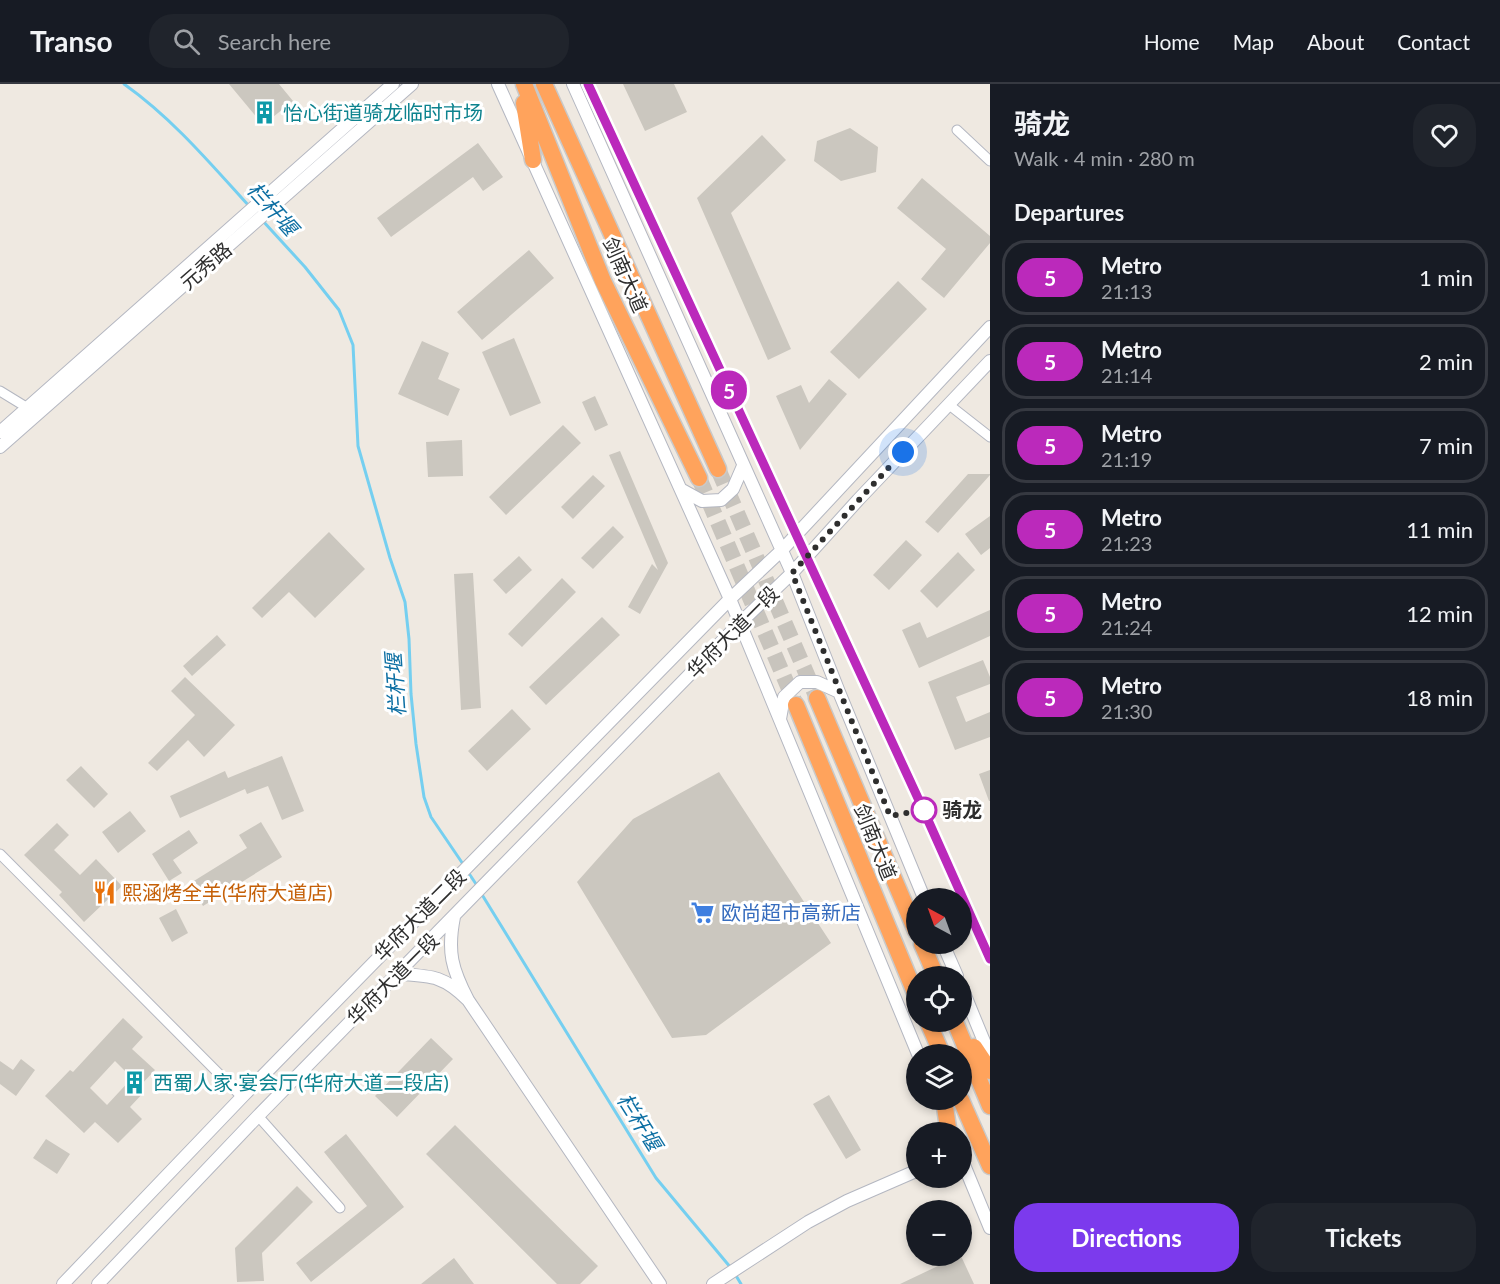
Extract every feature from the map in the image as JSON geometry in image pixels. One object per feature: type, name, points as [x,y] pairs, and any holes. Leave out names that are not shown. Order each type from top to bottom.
[{"type":"highway","points":[[523,84],[533,160]]},
{"type":"highway","name":"剑南大道","points":[[523,84],[603,281],[699,478]]},
{"type":"highway","name":"剑南大道","points":[[544,84],[718,469]]},
{"type":"highway","name":"剑南大道","points":[[817,698],[906,908]]},
{"type":"highway","name":"剑南大道","points":[[796,705],[906,970]]},
{"type":"highway","points":[[960,1032],[990,1106]]},
{"type":"highway","points":[[963,1032],[990,1071]]},
{"type":"highway","points":[[966,1110],[990,1166]]},
{"type":"main road","name":"元秀路","points":[[0,447],[32,411],[267,204],[393,84]]},
{"type":"main road","name":"元秀路","points":[[267,204],[412,84]]},
{"type":"main road","points":[[498,84],[730,598],[914,1044]]},
{"type":"main road","points":[[573,84],[792,573],[920,888]]},
{"type":"main road","points":[[782,550],[990,327]]},
{"type":"main road","name":"华府大道一段","points":[[98,1284],[258,1116],[740,623],[792,573],[990,361]]},
{"type":"main road","name":"元秀路","points":[[0,432],[32,411]]},
{"type":"main road","points":[[682,490],[702,501],[721,500],[733,489],[743,466]]},
{"type":"main road","name":"华府大道二段","points":[[63,1284],[242,1097],[730,598],[782,550]]},
{"type":"main road","points":[[780,719],[784,697],[800,682],[817,682],[839,692]]},
{"type":"main road","points":[[454,916],[451,953],[454,973],[468,1000],[660,1284]]},
{"type":"main road","points":[[397,974],[430,976],[443,980],[455,987],[468,1000]]},
{"type":"main road","points":[[972,1012],[990,1056]]},
{"type":"main road","points":[[718,1281],[808,1222],[847,1201],[906,1175]]},
{"type":"main road","points":[[972,1184],[990,1228]]},
{"type":"street","points":[[957,130],[990,161]]},
{"type":"street","points":[[0,391],[32,411]]},
{"type":"street","points":[[948,405],[990,437]]},
{"type":"street","points":[[0,854],[242,1097]]},
{"type":"street","points":[[258,1116],[340,1208]]},
{"type":"building","name":"怡心街道骑龙临时市场","points":[[229,84],[279,84],[293,101],[263,125]]},
{"type":"building","points":[[623,84],[674,84],[687,112],[645,131]]},
{"type":"building","points":[[850,128],[878,147],[876,172],[841,181],[814,161],[817,141]]},
{"type":"building","points":[[762,135],[786,160],[731,213],[791,349],[768,360],[697,198]]},
{"type":"building","points":[[478,143],[503,177],[483,191],[473,177],[391,237],[377,218]]},
{"type":"building","points":[[922,178],[990,236],[990,243],[944,298],[921,279],[946,249],[897,208]]},
{"type":"building","points":[[529,250],[554,278],[482,340],[457,312]]},
{"type":"building","points":[[898,281],[927,309],[859,379],[830,352]]},
{"type":"building","points":[[514,338],[541,403],[510,416],[482,352]]},
{"type":"building","points":[[422,341],[449,353],[438,379],[460,389],[448,416],[398,394]]},
{"type":"building","points":[[829,379],[847,394],[800,450],[776,396],[801,385],[809,403]]},
{"type":"building","points":[[595,396],[608,425],[595,431],[582,402]]},
{"type":"building","points":[[563,425],[581,443],[506,515],[489,497]]},
{"type":"building","points":[[462,440],[463,476],[428,477],[426,442]]},
{"type":"building","points":[[620,451],[668,563],[640,614],[628,607],[652,564],[658,570],[609,455]]},
{"type":"building","points":[[968,474],[990,475],[938,533],[925,522]]},
{"type":"building","points":[[593,475],[605,486],[573,519],[561,507]]},
{"type":"building","points":[[990,516],[990,548],[981,555],[965,534]]},
{"type":"building","points":[[613,526],[624,537],[593,569],[581,558]]},
{"type":"building","points":[[329,532],[365,569],[315,618],[289,592],[262,618],[252,608]]},
{"type":"building","points":[[906,540],[922,555],[889,590],[873,575]]},
{"type":"building","points":[[958,552],[975,570],[937,608],[920,591]]},
{"type":"building","points":[[519,556],[532,570],[506,594],[493,580]]},
{"type":"building","points":[[473,573],[481,708],[461,710],[454,574]]},
{"type":"building","points":[[562,578],[576,592],[522,647],[508,634]]},
{"type":"building","points":[[990,610],[990,636],[919,668],[902,630],[920,622],[927,638]]},
{"type":"building","points":[[602,617],[620,635],[546,705],[529,687]]},
{"type":"building","points":[[217,635],[226,645],[192,676],[183,666]]},
{"type":"building","points":[[983,660],[990,677],[990,684],[956,697],[966,722],[990,712],[990,737],[955,750],[928,682]]},
{"type":"building","points":[[185,677],[235,725],[204,757],[188,740],[157,771],[148,763],[195,715],[171,691]]},
{"type":"building","points":[[512,709],[531,729],[487,771],[468,751]]},
{"type":"building","points":[[282,756],[304,811],[282,820],[268,786],[247,794],[245,789],[180,818],[170,796],[225,771],[228,778]]},
{"type":"building","points":[[81,766],[108,794],[94,808],[66,780]]},
{"type":"building","points":[[990,770],[990,801],[989,801],[979,774]]},
{"type":"building","name":"欧尚超市高新店","points":[[719,772],[831,943],[706,1035],[672,1038],[577,882],[633,819]]},
{"type":"building","points":[[130,811],[146,831],[118,853],[102,832]]},
{"type":"building","points":[[261,822],[282,857],[203,906],[189,884],[247,848],[239,835]]},
{"type":"building","points":[[57,823],[69,835],[54,850],[80,875],[96,859],[122,886],[84,922],[59,895],[62,892],[24,855]]},
{"type":"building","points":[[189,830],[198,843],[173,860],[182,873],[169,881],[152,854]]},
{"type":"building","points":[[176,909],[188,933],[172,942],[159,918]]},
{"type":"building","points":[[123,1018],[143,1037],[132,1049],[155,1070],[139,1087],[144,1092],[130,1107],[142,1119],[118,1143],[95,1122],[84,1133],[45,1096],[70,1070],[73,1072]],"holes":[[[115,1061],[132,1078],[107,1105],[90,1088]]]},
{"type":"building","points":[[431,1038],[453,1059],[397,1117],[375,1096]]},
{"type":"building","points":[[21,1059],[35,1070],[16,1096],[0,1084],[0,1061],[13,1070]]},
{"type":"building","points":[[829,1095],[861,1150],[846,1159],[813,1104]]},
{"type":"building","points":[[455,1125],[598,1266],[580,1284],[557,1284],[426,1154]]},
{"type":"building","points":[[346,1134],[404,1207],[311,1282],[296,1263],[367,1206],[324,1152]]},
{"type":"building","points":[[46,1139],[70,1154],[57,1174],[33,1158]]},
{"type":"building","points":[[297,1186],[313,1202],[262,1253],[264,1281],[237,1282],[235,1248]]},
{"type":"building","points":[[454,1258],[474,1284],[421,1284]]},
{"type":"building","points":[[938,1266],[966,1266],[974,1284],[900,1284]]},
{"type":"waterway","name":"栏杆堰","points":[[124,84],[174,126],[249,206]]},
{"type":"waterway","name":"栏杆堰","points":[[262,220],[305,267],[339,310],[353,345],[358,446],[405,602],[411,694],[424,797],[431,817],[465,867]]},
{"type":"waterway","name":"栏杆堰","points":[[468,872],[478,887]]},
{"type":"waterway","name":"栏杆堰","points":[[481,893],[656,1178],[731,1268]]},
{"type":"waterway","name":"栏杆堰","points":[[735,1274],[741,1284]]},
{"type":"tunnel","points":[[718,469],[817,698]]},
{"type":"tunnel","points":[[699,478],[796,705]]},
{"type":"metro line","name":"5","points":[[588,84],[990,959]]},
{"type":"place","name":"怡心街道骑龙临时市场","points":[[265,113]]},
{"type":"place","name":"骑龙","points":[[924,810]]},
{"type":"place","name":"熙涵烤全羊(华府大道店)","points":[[104,893]]},
{"type":"place","name":"欧尚超市高新店","points":[[703,913]]},
{"type":"place","name":"西蜀人家·宴会厅(华府大道二段店)","points":[[135,1083]]},
{"type":"route","points":[[903,452],[792,573],[890,816],[924,810]]}]
